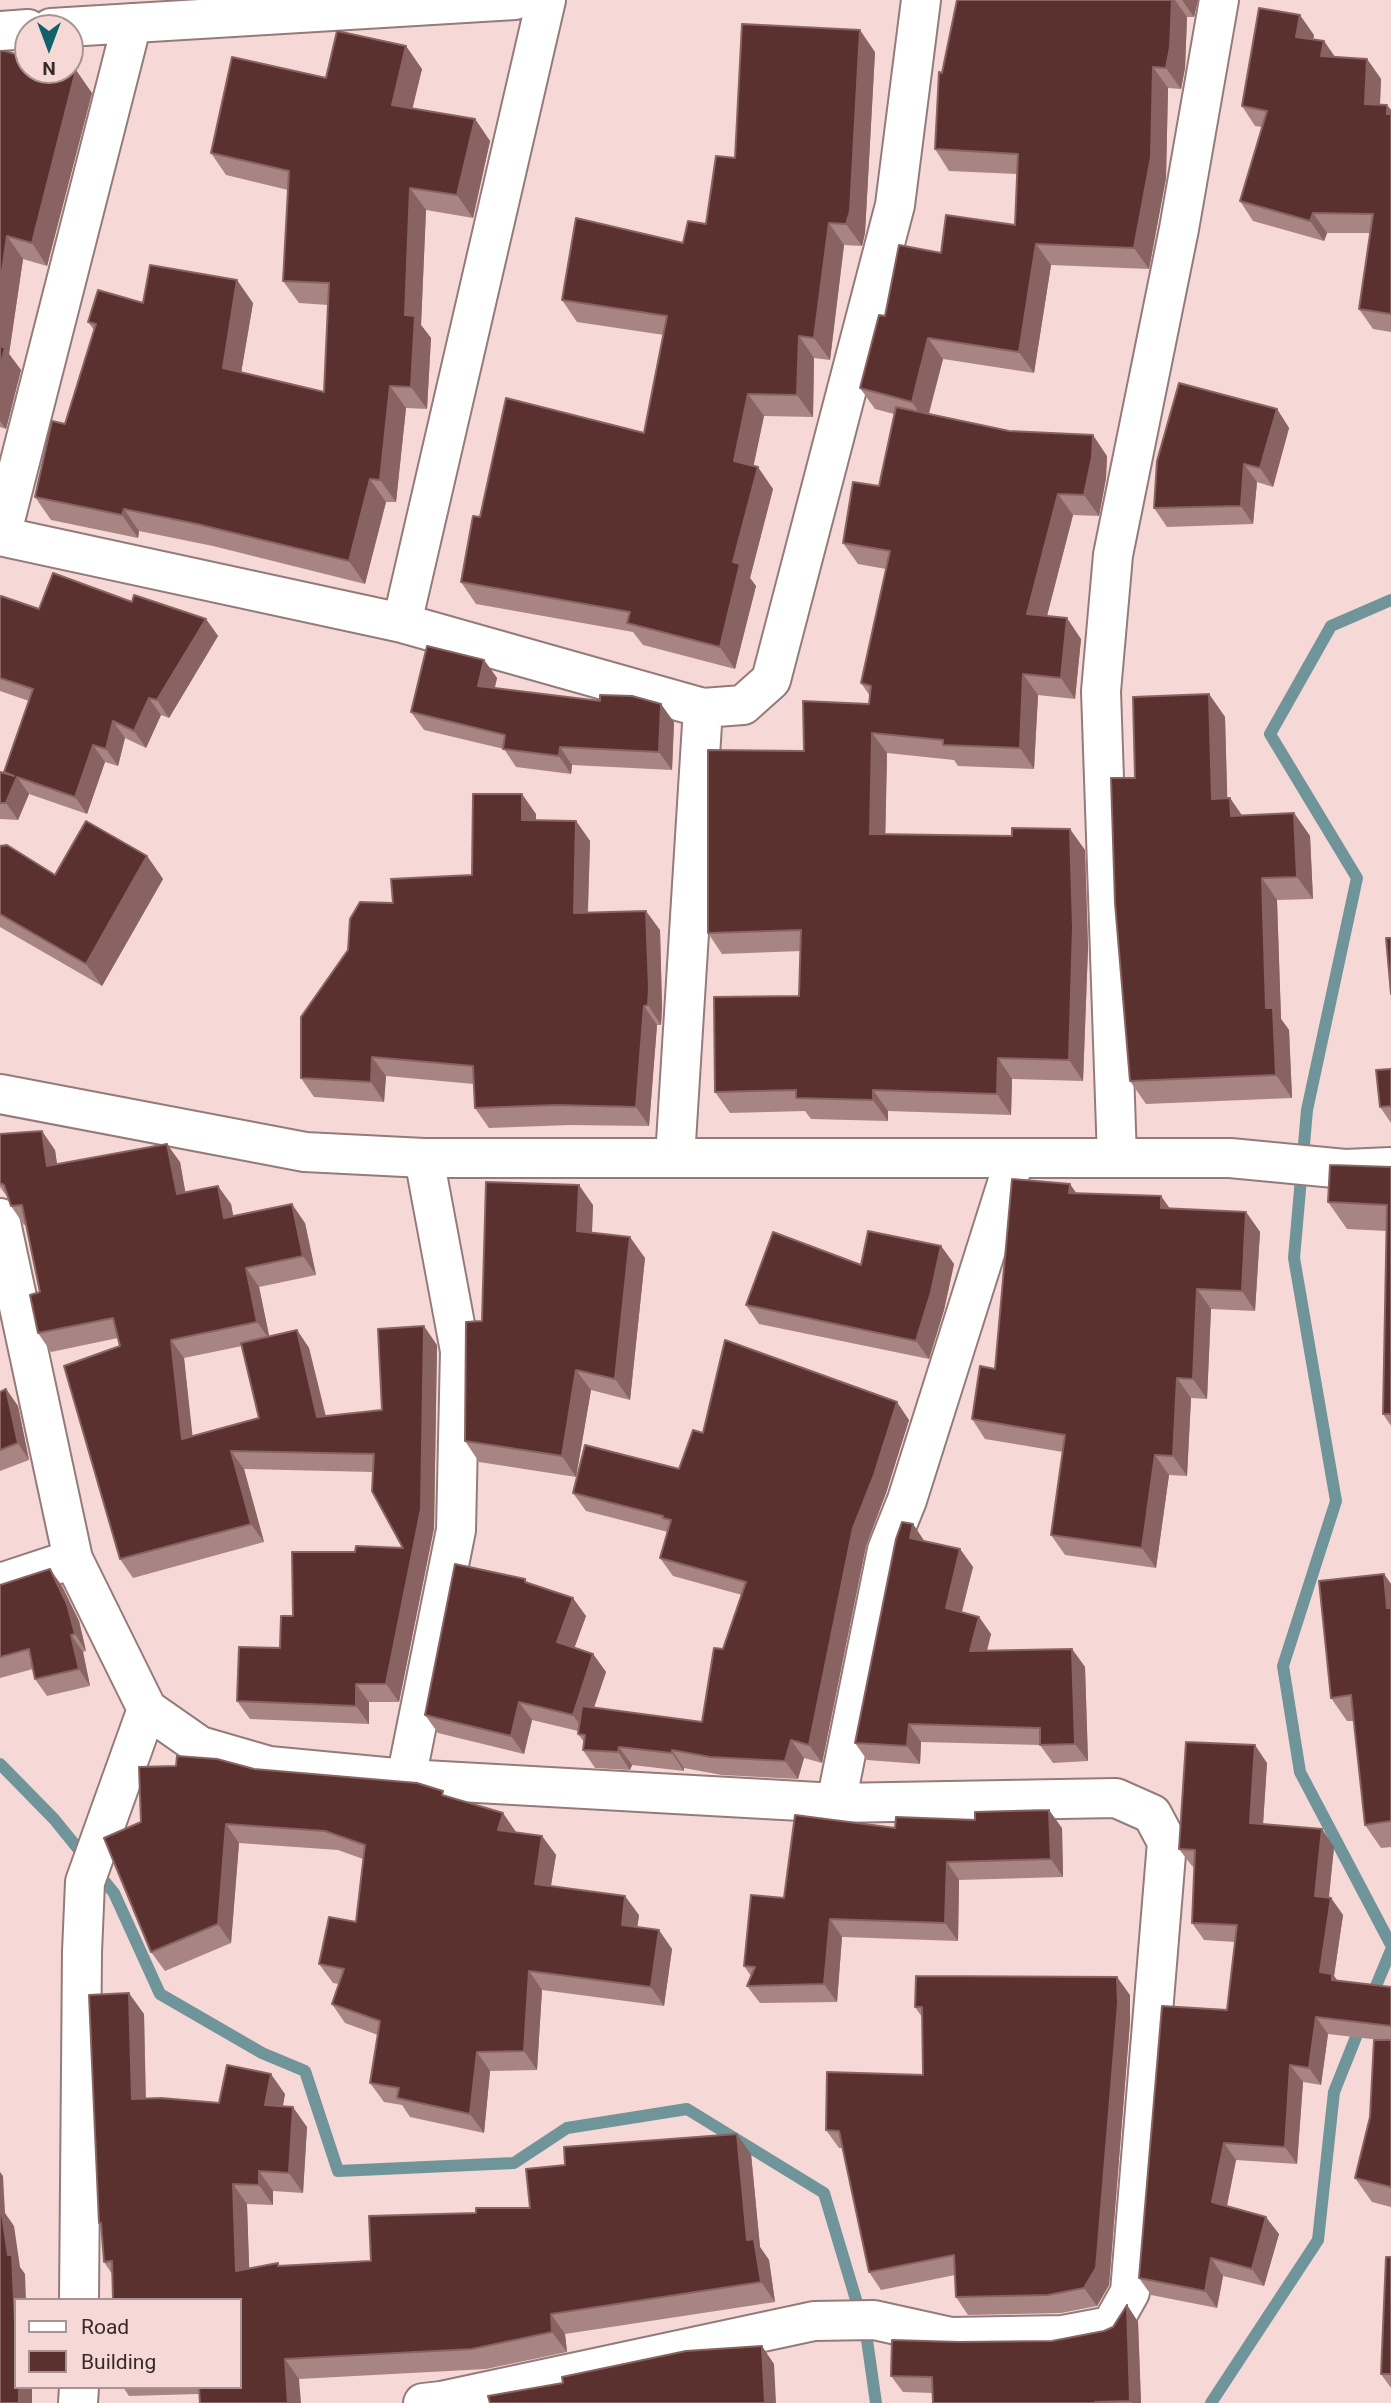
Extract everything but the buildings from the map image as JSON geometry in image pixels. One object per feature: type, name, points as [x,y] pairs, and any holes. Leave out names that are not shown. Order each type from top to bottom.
[{"type":"street","points":[[84,26],[514,0]]},
{"type":"street","points":[[402,623],[546,0]]},
{"type":"street","points":[[132,23],[0,536],[402,623],[703,708],[743,705],[771,680],[895,205],[920,0]]},
{"type":"street","points":[[1117,1158],[1101,691],[1113,555],[1179,229],[1219,0]]},
{"type":"street","points":[[675,1158],[703,708]]},
{"type":"street","points":[[0,1094],[305,1152],[424,1158],[1230,1158],[1345,1169],[1391,1167]]},
{"type":"street","points":[[406,1779],[456,1530],[460,1351],[424,1158]]},
{"type":"street","points":[[836,1802],[887,1550],[906,1500],[1015,1158]]},
{"type":"street","points":[[0,1218],[74,1559],[147,1709],[200,1745],[269,1766],[406,1779],[836,1802],[1116,1798],[1152,1814],[1167,1842],[1130,2292],[1111,2326],[1063,2335],[951,2337],[874,2320],[814,2321],[435,2402]]},
{"type":"street","points":[[0,1583],[74,1559]]},
{"type":"street","points":[[79,2298],[85,1882],[147,1709]]},
{"type":"waterway","points":[[1391,600],[1331,626],[1270,734],[1357,878],[1307,1110],[1294,1258],[1336,1501],[1283,1666],[1300,1772],[1391,1945]]},
{"type":"waterway","points":[[0,1764],[54,1819],[114,1893],[160,1994],[262,2053],[305,2071],[338,2171],[514,2163],[567,2128],[687,2109],[824,2193],[866,2333],[876,2403]]},
{"type":"waterway","points":[[1371,1998],[1391,1950]]},
{"type":"waterway","points":[[1211,2403],[1318,2240],[1334,2092],[1362,2022]]}]
